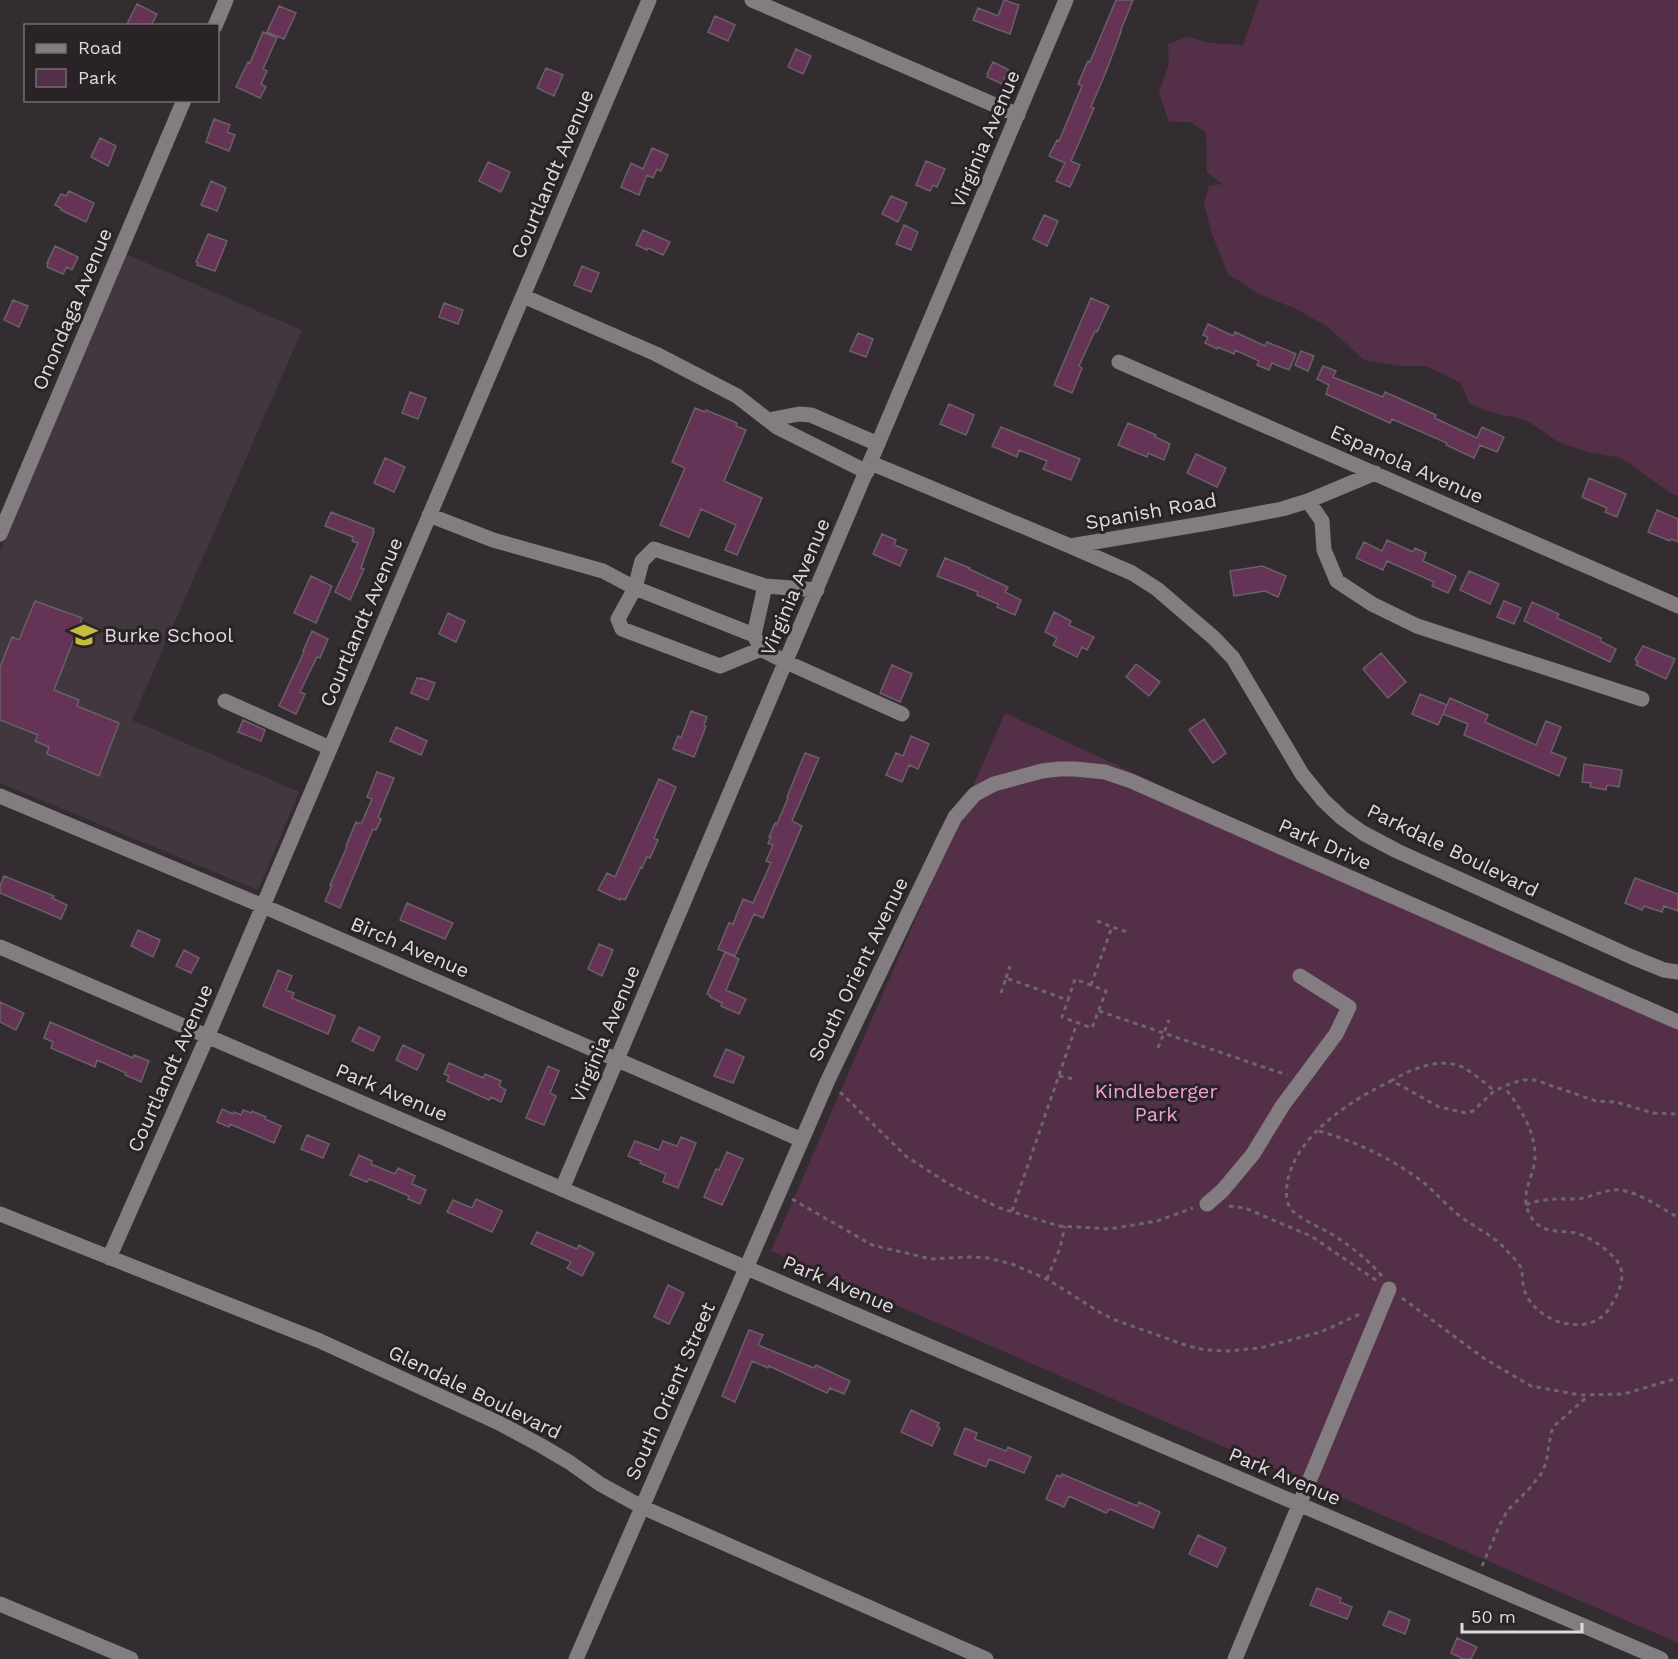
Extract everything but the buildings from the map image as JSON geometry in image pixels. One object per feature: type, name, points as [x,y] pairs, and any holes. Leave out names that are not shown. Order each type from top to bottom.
[{"type":"street","points":[[216,24],[226,0]]},
{"type":"street","name":"Courtlandt Avenue","points":[[109,1258],[208,1035],[649,0]]},
{"type":"street","points":[[752,0],[1018,115]]},
{"type":"street","name":"Virginia Avenue","points":[[562,1189],[1066,0]]},
{"type":"street","name":"Onondaga Avenue","points":[[0,534],[183,102]]},
{"type":"street","name":"Spanish Road","points":[[523,296],[656,354],[737,396],[777,427],[869,468],[1070,546],[1282,509],[1308,501],[1375,473]]},
{"type":"street","name":"Espanola Avenue","points":[[1119,362],[1678,606]]},
{"type":"street","points":[[768,420],[799,414],[811,415],[878,444]]},
{"type":"street","points":[[1308,501],[1322,521],[1324,550],[1337,581],[1372,604],[1417,626],[1642,699]]},
{"type":"street","points":[[429,515],[493,540],[603,571],[635,588],[757,642],[786,662],[902,714]]},
{"type":"street","name":"Parkdale Boulevard","points":[[1070,546],[1132,573],[1157,589],[1214,638],[1233,658],[1302,774],[1323,800],[1363,833],[1407,856],[1632,957],[1664,970],[1678,972]]},
{"type":"street","points":[[765,586],[757,642],[720,666],[622,629],[618,619],[635,588],[642,561],[654,549],[765,586],[817,590]]},
{"type":"street","points":[[225,701],[330,748]]},
{"type":"street","name":"Park Drive","points":[[955,817],[975,794],[994,784],[1042,771],[1059,769],[1105,772],[1131,781],[1678,1022]]},
{"type":"street","name":"Birch Avenue","points":[[0,796],[262,906],[802,1140]]},
{"type":"street","name":"South Orient Avenue","points":[[802,1140],[828,1080],[955,817]]},
{"type":"street","name":"Park Avenue","points":[[0,947],[1661,1659]]},
{"type":"street","points":[[1207,1204],[1223,1190],[1253,1154],[1283,1105],[1336,1034],[1349,1006],[1300,976]]},
{"type":"street","name":"South Orient Street","points":[[576,1659],[802,1140]]},
{"type":"street","name":"Glendale Boulevard","points":[[0,1214],[320,1341],[500,1422],[569,1462],[600,1484],[642,1507],[986,1659]]},
{"type":"street","points":[[1235,1659],[1389,1289]]},
{"type":"street","points":[[0,1604],[131,1659]]},
{"type":"path","points":[[1097,921],[1127,932]]},
{"type":"path","points":[[1090,985],[1112,927]]},
{"type":"path","points":[[1001,993],[1010,966]]},
{"type":"path","points":[[1006,978],[1068,1000]]},
{"type":"path","points":[[1075,979],[1106,991],[1092,1028],[1062,1017],[1068,1000],[1075,979]]},
{"type":"path","points":[[1099,1011],[1301,1080]]},
{"type":"path","points":[[1158,1048],[1169,1020]]},
{"type":"path","points":[[1012,1212],[1077,1023]]},
{"type":"path","points":[[1389,1289],[1385,1279],[1369,1260],[1289,1207],[1288,1178],[1298,1155],[1319,1131],[1350,1104],[1402,1074],[1422,1066],[1452,1064],[1463,1068],[1494,1091]]},
{"type":"path","points":[[1059,1076],[1075,1079]]},
{"type":"path","points":[[828,1080],[907,1157],[949,1184],[1000,1208],[1065,1226],[1110,1229],[1157,1221],[1207,1204],[1245,1208],[1311,1236],[1485,1359],[1531,1386],[1580,1395],[1624,1394],[1678,1378]]},
{"type":"path","points":[[1391,1081],[1439,1107],[1466,1113],[1473,1111],[1494,1091],[1523,1080],[1535,1080],[1596,1101],[1616,1102],[1653,1113],[1678,1114]]},
{"type":"path","points":[[1319,1131],[1367,1148],[1398,1166],[1430,1188],[1459,1215],[1506,1249],[1520,1265],[1526,1294],[1539,1311],[1557,1321],[1575,1325],[1595,1321],[1603,1316],[1612,1303],[1623,1279],[1622,1270],[1609,1253],[1584,1236],[1557,1232],[1535,1223],[1524,1199],[1535,1161],[1532,1135],[1521,1109],[1504,1087]]},
{"type":"path","points":[[1526,1205],[1546,1200],[1583,1198],[1615,1190],[1641,1197],[1678,1217]]},
{"type":"path","points":[[780,1192],[878,1247],[931,1259],[969,1257],[994,1259],[1012,1264],[1047,1279],[1115,1320],[1205,1350],[1244,1350],[1284,1342],[1321,1332],[1356,1315],[1382,1306]]},
{"type":"path","points":[[1047,1279],[1060,1248],[1065,1226]]},
{"type":"path","points":[[1476,1580],[1508,1510],[1518,1502],[1541,1474],[1546,1463],[1554,1426],[1590,1395]]},
{"type":"shaded area","name":"Burke School","points":[[125,254],[302,330],[132,720],[299,792],[258,890],[0,783],[0,551]]},
{"type":"green space","points":[[1259,0],[1678,0],[1678,496],[1621,458],[1587,452],[1557,441],[1526,420],[1490,412],[1469,403],[1461,383],[1426,366],[1399,366],[1364,360],[1328,327],[1294,308],[1259,294],[1228,274],[1212,234],[1204,204],[1209,186],[1222,184],[1207,172],[1206,133],[1191,122],[1169,122],[1159,92],[1169,64],[1168,44],[1187,37],[1211,43],[1243,45]]},
{"type":"green space","name":"Kindleberger Park","points":[[1005,713],[1678,1027],[1678,1643],[771,1251]]},
{"type":"place","name":"Burke School","points":[[84,635]]}]
